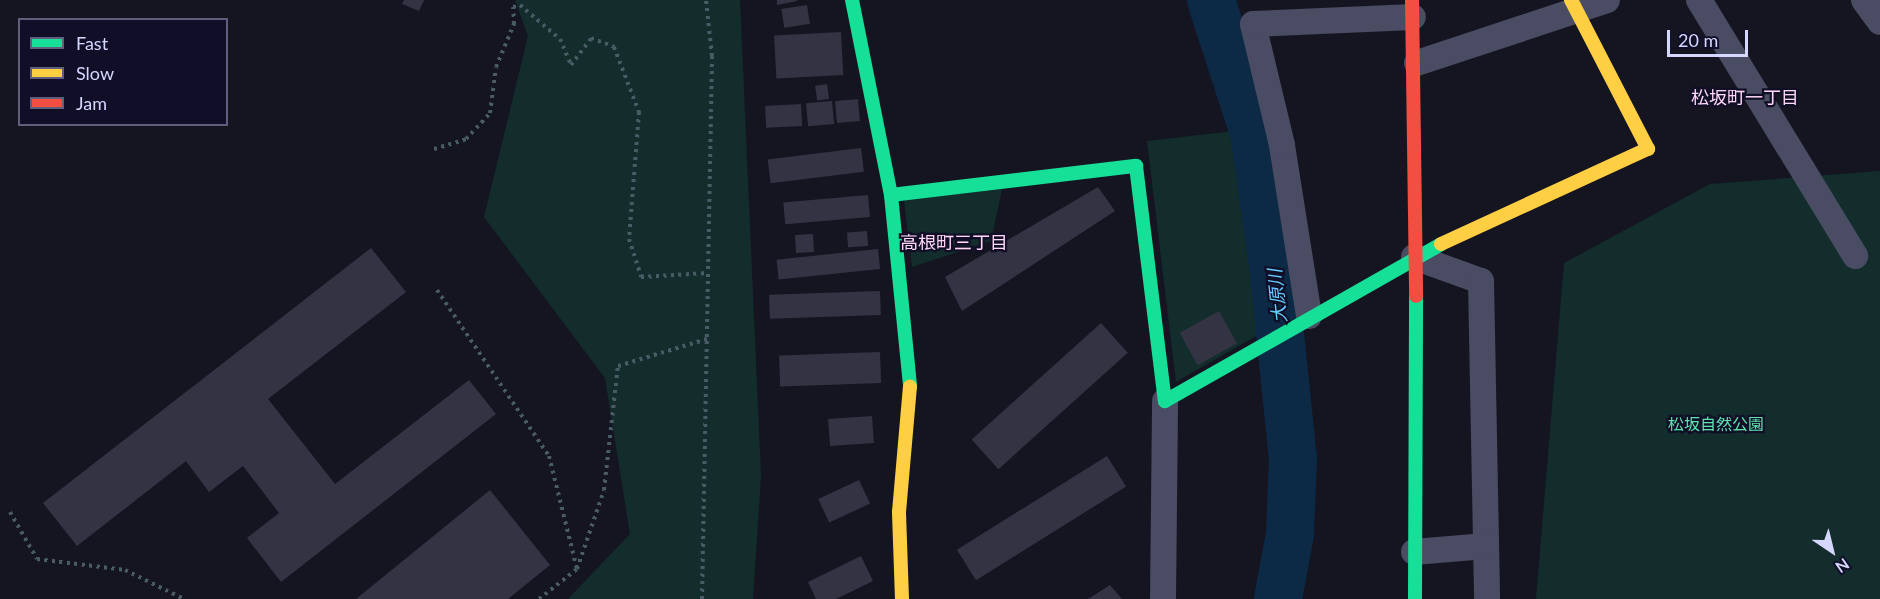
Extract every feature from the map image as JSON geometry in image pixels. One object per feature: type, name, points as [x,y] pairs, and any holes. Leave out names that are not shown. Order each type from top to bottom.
[{"type":"street","points":[[852,0],[870,68],[891,195],[909,387],[899,512],[902,599]]},
{"type":"street","points":[[1417,63],[1574,6],[1607,0]]},
{"type":"street","points":[[1699,0],[1856,256]]},
{"type":"street","points":[[1864,0],[1880,22]]},
{"type":"street","points":[[1165,401],[1414,257],[1648,149],[1574,6]]},
{"type":"street","points":[[1309,316],[1282,145],[1253,24],[1412,8],[1417,63],[1414,257],[1416,599]]},
{"type":"street","points":[[891,195],[1136,166],[1165,401],[1163,599]]},
{"type":"street","points":[[1414,257],[1481,281],[1486,599]]},
{"type":"street","points":[[1414,552],[1485,546]]},
{"type":"path","points":[[702,599],[712,56],[706,0]]},
{"type":"path","points":[[434,149],[466,139],[490,113],[496,67],[514,24],[513,7],[520,5],[560,39],[571,66],[591,38],[614,47],[639,112],[629,239],[641,277],[708,273]]},
{"type":"path","points":[[437,290],[549,456],[577,569]]},
{"type":"path","points":[[539,599],[577,569],[604,490],[618,366],[706,339]]},
{"type":"path","points":[[10,512],[37,559],[125,570],[184,599]]},
{"type":"green space","points":[[515,0],[740,0],[761,476],[753,599],[568,599],[630,534],[605,378],[484,217],[528,36]]},
{"type":"green space","points":[[1234,131],[1265,331],[1176,382],[1147,141]]},
{"type":"green space","name":"松坂自然公園","points":[[1880,171],[1880,599],[1536,599],[1564,263],[1710,184]]},
{"type":"green space","points":[[1002,189],[991,241],[912,267],[904,200]]},
{"type":"building","points":[[404,0],[424,0],[419,11],[402,4]]},
{"type":"building","points":[[777,0],[797,0],[797,1],[777,5]]},
{"type":"building","points":[[807,5],[810,24],[784,28],[781,9]]},
{"type":"building","points":[[841,32],[843,75],[776,78],[774,36]]},
{"type":"building","points":[[827,84],[829,99],[817,101],[815,86]]},
{"type":"building","points":[[858,99],[860,121],[837,123],[835,101]]},
{"type":"building","points":[[832,101],[834,124],[808,126],[806,103]]},
{"type":"building","points":[[801,104],[802,126],[766,128],[765,106]]},
{"type":"building","points":[[861,148],[864,172],[771,183],[768,159]]},
{"type":"building","points":[[1098,187],[1115,211],[962,311],[945,277]]},
{"type":"building","points":[[868,195],[870,217],[785,224],[783,202]]},
{"type":"building","points":[[867,231],[868,246],[848,247],[847,232]]},
{"type":"building","points":[[813,234],[814,252],[796,253],[795,235]]},
{"type":"building","points":[[371,248],[406,292],[268,399],[335,484],[469,380],[496,414],[281,582],[247,538],[279,513],[243,466],[209,492],[186,461],[77,546],[43,503]]},
{"type":"building","points":[[878,249],[880,269],[779,280],[777,260]]},
{"type":"building","points":[[880,291],[881,315],[770,319],[769,295]]},
{"type":"building","points":[[1219,311],[1237,343],[1198,365],[1180,333]]},
{"type":"building","points":[[1101,323],[1128,353],[998,469],[972,439]]},
{"type":"building","points":[[880,352],[881,383],[780,387],[779,356]]},
{"type":"building","points":[[872,416],[874,443],[830,446],[828,419]]},
{"type":"building","points":[[1107,456],[1126,487],[976,580],[957,550]]},
{"type":"building","points":[[859,480],[870,504],[829,523],[818,499]]},
{"type":"building","points":[[490,490],[550,565],[508,599],[356,599]]},
{"type":"building","points":[[861,556],[873,581],[836,599],[816,599],[808,582]]},
{"type":"building","points":[[1110,585],[1122,599],[1088,599]]},
{"type":"waterway","name":"大原川","points":[[1211,0],[1254,133],[1272,256],[1293,458],[1290,534],[1278,599]]},
{"type":"traffic: fast","points":[[852,0],[891,195],[910,386]]},
{"type":"traffic: fast","points":[[891,195],[1136,166],[1165,401],[1441,244]]},
{"type":"traffic: fast","points":[[1415,599],[1416,296]]},
{"type":"traffic: slow","points":[[1441,244],[1648,149],[1571,0]]},
{"type":"traffic: slow","points":[[902,599],[899,512],[910,386]]},
{"type":"traffic: jam","points":[[1412,0],[1416,296]]},
{"type":"district","name":"松坂町一丁目","points":[[1745,97]]},
{"type":"district","name":"高根町三丁目","points":[[954,242]]}]
